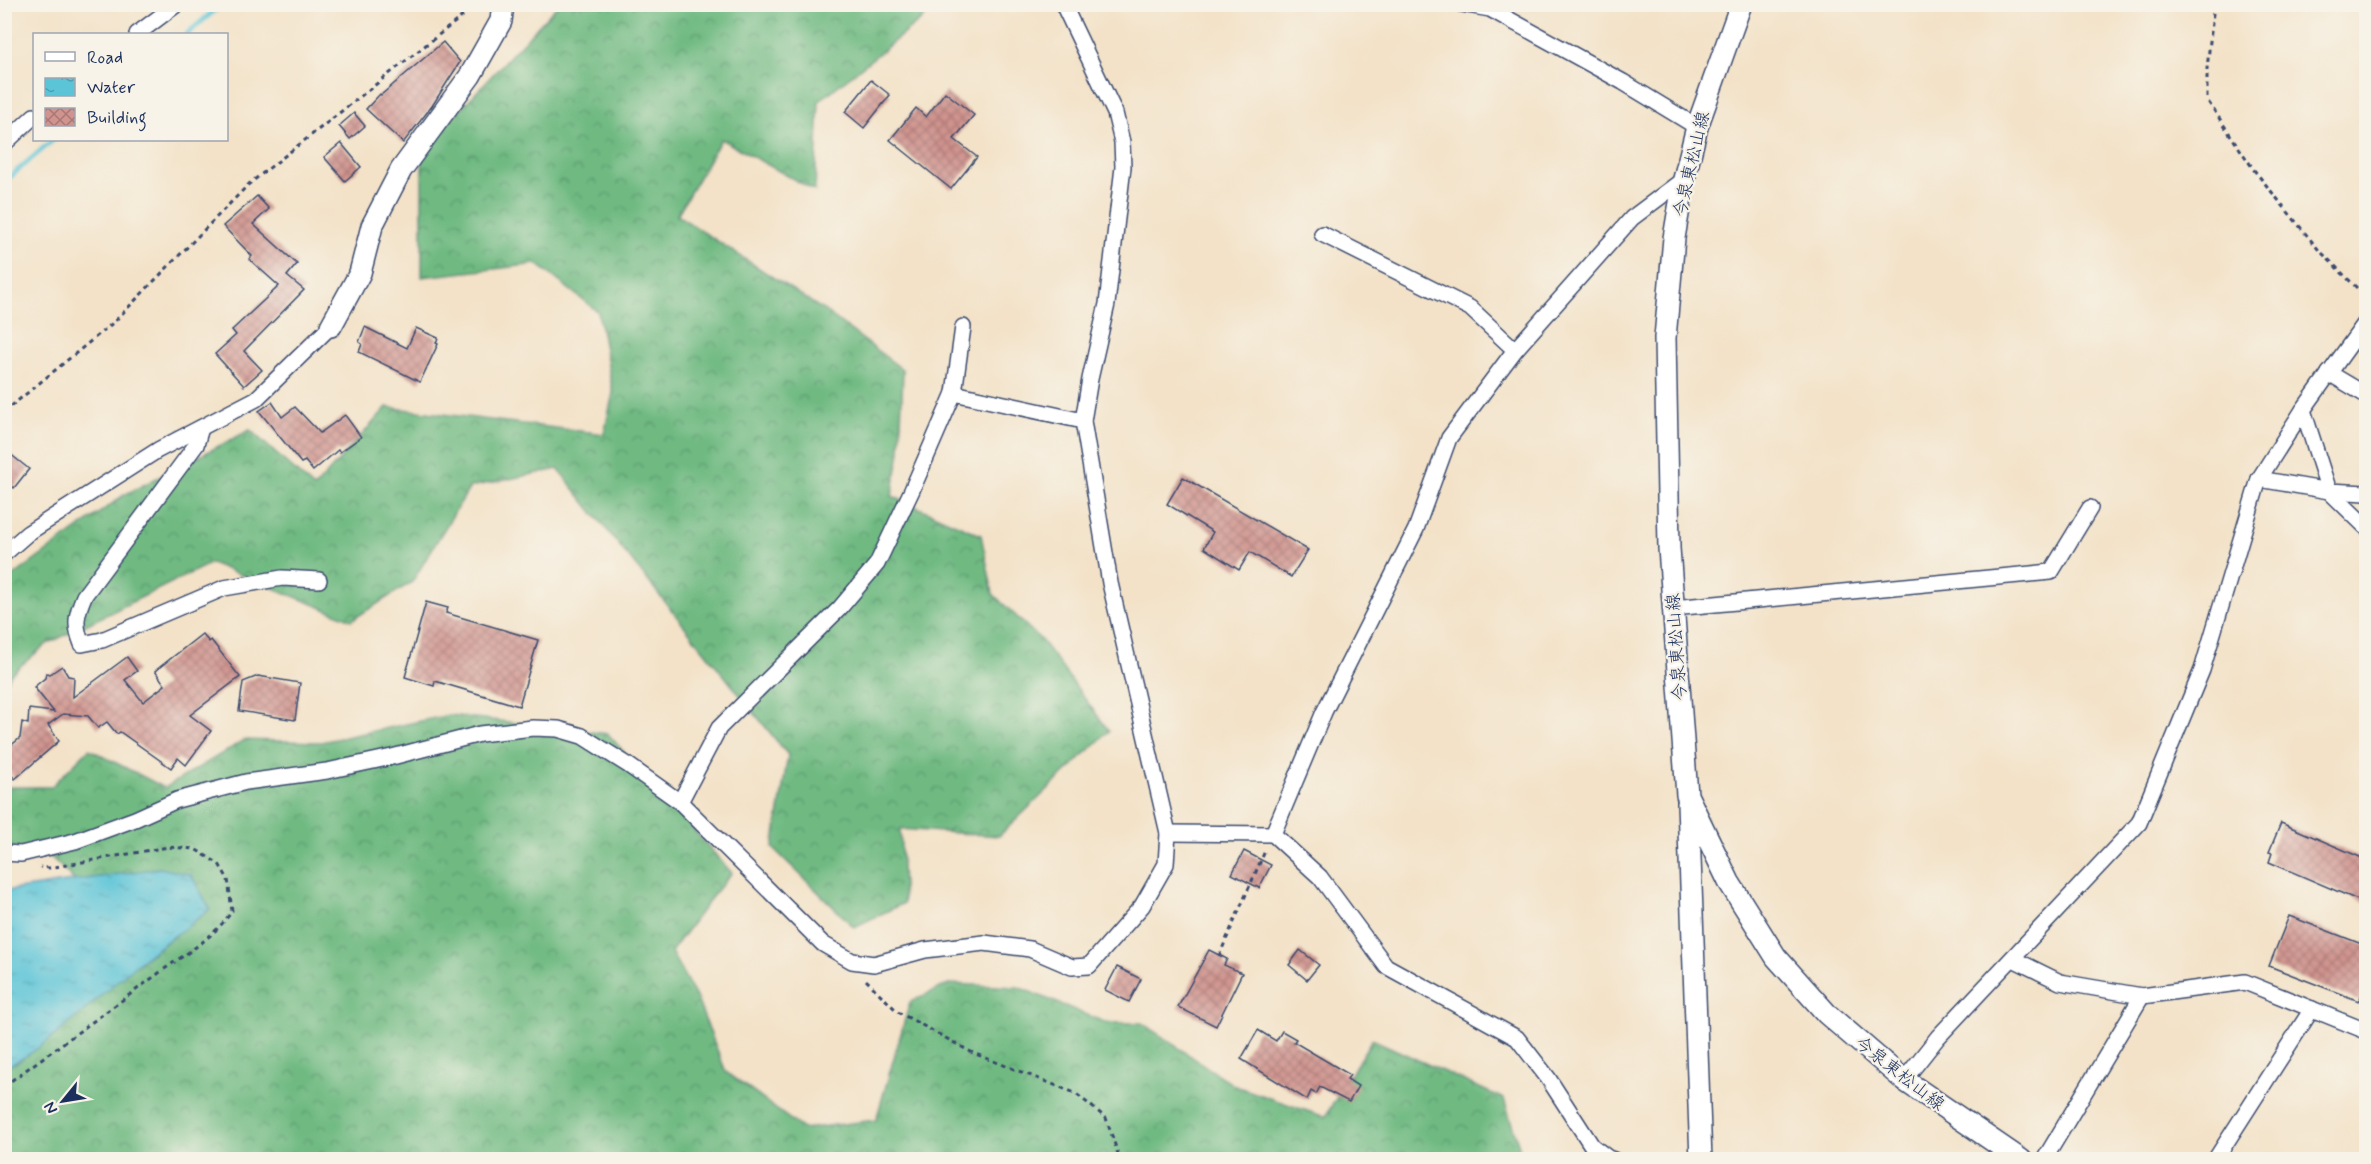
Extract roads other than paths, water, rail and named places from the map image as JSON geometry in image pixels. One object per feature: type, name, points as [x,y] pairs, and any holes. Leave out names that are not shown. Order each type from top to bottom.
[{"type":"main road","points":[[331,326],[360,273],[372,226],[401,170],[470,76],[501,21],[503,4]]},
{"type":"main road","name":"今泉東松山線","points":[[1741,4],[1697,127],[1684,179],[1674,238],[1665,338],[1669,548],[1688,795],[1729,882],[1776,957],[1827,1014],[1904,1080],[2021,1160]]},
{"type":"main road","points":[[1688,795],[1701,1160]]},
{"type":"street","points":[[138,33],[177,4]]},
{"type":"street","points":[[1461,4],[1490,9],[1623,82],[1697,127]]},
{"type":"street","points":[[4,853],[21,854],[75,841],[177,800],[246,782],[327,771],[392,758],[480,734],[533,728],[558,729],[582,736],[680,802],[823,944],[852,961],[874,964],[925,950],[984,943],[1030,949],[1071,967],[1089,966],[1142,906],[1166,864],[1168,833],[1110,583],[1083,421],[1107,304],[1123,167],[1122,142],[1115,113],[1064,5]]},
{"type":"street","points":[[4,144],[33,117]]},
{"type":"street","points":[[1273,834],[1324,712],[1416,529],[1449,438],[1515,350],[1632,218],[1684,179]]},
{"type":"street","points":[[1322,234],[1470,308],[1515,350]]},
{"type":"street","points":[[1904,1080],[1938,1037],[2139,823],[2202,670],[2259,479],[2303,410],[2367,322]]},
{"type":"street","points":[[4,554],[28,533],[158,450],[256,399],[331,326]]},
{"type":"street","points":[[680,802],[720,728],[840,608],[876,564],[912,490],[954,393],[963,327]]},
{"type":"street","points":[[2329,373],[2367,395]]},
{"type":"street","points":[[954,393],[1083,421]]},
{"type":"street","points":[[2303,410],[2329,491],[2367,527]]},
{"type":"street","points":[[201,428],[196,445],[84,596],[75,617],[77,633],[82,644],[102,640],[224,588],[282,578],[319,580]]},
{"type":"street","points":[[2259,479],[2329,491],[2367,493]]},
{"type":"street","points":[[1673,608],[2051,572],[2090,508]]},
{"type":"street","points":[[1168,833],[1273,834],[1320,877],[1386,966],[1517,1038],[1548,1078],[1592,1146],[1614,1160]]},
{"type":"street","points":[[2013,959],[2060,982],[2142,996],[2245,982],[2367,1031]]},
{"type":"street","points":[[2044,1160],[2142,996]]},
{"type":"street","points":[[2215,1160],[2313,1009]]},
{"type":"water","points":[[160,868],[191,875],[210,909],[139,963],[53,1037],[5,1067],[5,891]]},
{"type":"waterway","points":[[188,33],[222,4]]},
{"type":"waterway","points":[[4,182],[52,141]]}]
